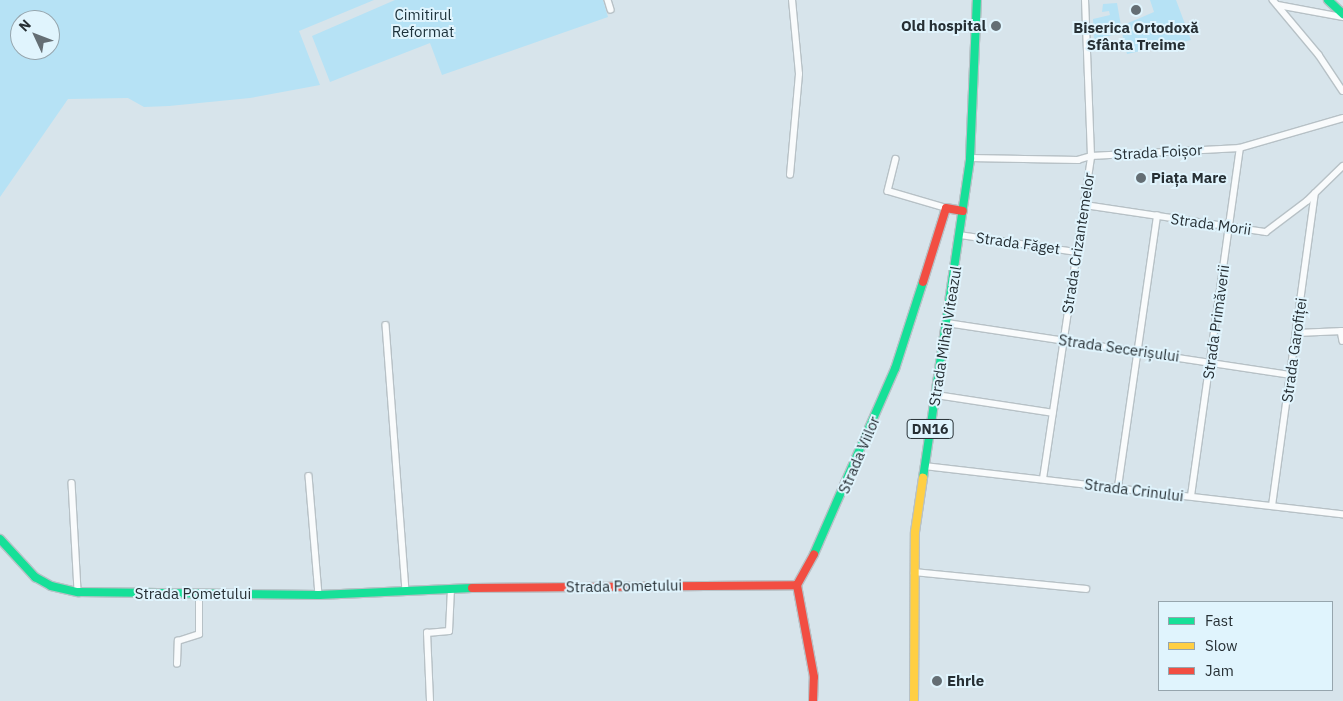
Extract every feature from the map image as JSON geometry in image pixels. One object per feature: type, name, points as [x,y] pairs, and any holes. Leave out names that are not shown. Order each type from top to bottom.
[{"type":"main road","name":"Strada Mihai Viteazul","points":[[914,701],[914,572],[925,466],[970,158],[978,0]]},
{"type":"main road","points":[[1328,0],[1343,15]]},
{"type":"main road","points":[[946,208],[963,211]]},
{"type":"main road","name":"Strada Viilor","points":[[797,585],[824,537],[895,369],[946,208]]},
{"type":"main road","name":"Strada Pometului","points":[[0,539],[35,577],[51,586],[78,592],[319,595],[406,589],[797,585]]},
{"type":"main road","points":[[797,585],[814,677],[813,701]]},
{"type":"street","points":[[608,0],[611,10]]},
{"type":"street","points":[[790,176],[799,74],[792,0]]},
{"type":"street","name":"Strada Crizantemelor","points":[[1043,479],[1091,156],[1085,0]]},
{"type":"street","points":[[1276,2],[1343,15]]},
{"type":"street","points":[[1276,2],[1319,56],[1343,91]]},
{"type":"street","name":"Strada Foișor","points":[[970,158],[1078,160],[1091,156],[1240,148],[1343,118]]},
{"type":"street","name":"Strada Primăverii","points":[[1191,496],[1240,148]]},
{"type":"street","points":[[896,159],[888,191],[946,208]]},
{"type":"street","name":"Strada Morii","points":[[1085,205],[1266,232],[1315,194],[1343,166]]},
{"type":"street","name":"Strada Garofiței","points":[[1272,506],[1315,194]]},
{"type":"street","points":[[1118,487],[1157,216]]},
{"type":"street","name":"Strada Făget","points":[[960,235],[1076,252]]},
{"type":"street","name":"Strada Secerișului","points":[[947,323],[1291,374]]},
{"type":"street","points":[[386,325],[406,589]]},
{"type":"street","points":[[1297,333],[1342,331],[1343,341]]},
{"type":"street","points":[[936,395],[1053,413]]},
{"type":"street","name":"Strada Crinului","points":[[925,466],[1343,514]]},
{"type":"street","points":[[309,476],[319,595]]},
{"type":"street","points":[[72,483],[78,592]]},
{"type":"street","points":[[914,572],[1086,589]]},
{"type":"street","points":[[430,701],[427,633],[448,631],[451,589]]},
{"type":"street","points":[[177,664],[178,641],[199,634],[199,595]]},
{"type":"green space","points":[[0,0],[374,0],[299,31],[320,85],[250,98],[169,106],[144,107],[128,98],[68,99],[0,197]]},
{"type":"green space","name":"Cimitirul Reformat","points":[[395,0],[603,0],[608,17],[442,75],[430,43],[330,82],[312,36]]},
{"type":"green space","points":[[1150,0],[1176,0],[1191,40],[1127,54],[1122,33],[1094,39],[1093,19],[1110,15],[1109,11],[1102,12],[1103,4],[1117,3],[1121,26],[1154,12]]},
{"type":"traffic: fast","points":[[923,478],[970,158],[977,0]]},
{"type":"traffic: fast","points":[[1328,0],[1343,14]]},
{"type":"traffic: fast","points":[[814,554],[895,369],[923,282]]},
{"type":"traffic: fast","points":[[0,539],[35,577],[51,586],[78,592],[319,595],[472,588]]},
{"type":"traffic: slow","points":[[914,701],[915,532],[923,478]]},
{"type":"traffic: jam","points":[[923,282],[946,208],[963,211]]},
{"type":"traffic: jam","points":[[813,701],[814,677],[797,585],[814,554]]},
{"type":"traffic: jam","points":[[472,588],[797,585]]},
{"type":"place","name":"Biserica Ortodoxă Sfânta Treime","points":[[1136,10]]},
{"type":"place","name":"Old hospital","points":[[996,26]]},
{"type":"place","name":"Piața Mare","points":[[1141,178]]},
{"type":"place","name":"Ehrle","points":[[937,681]]}]
